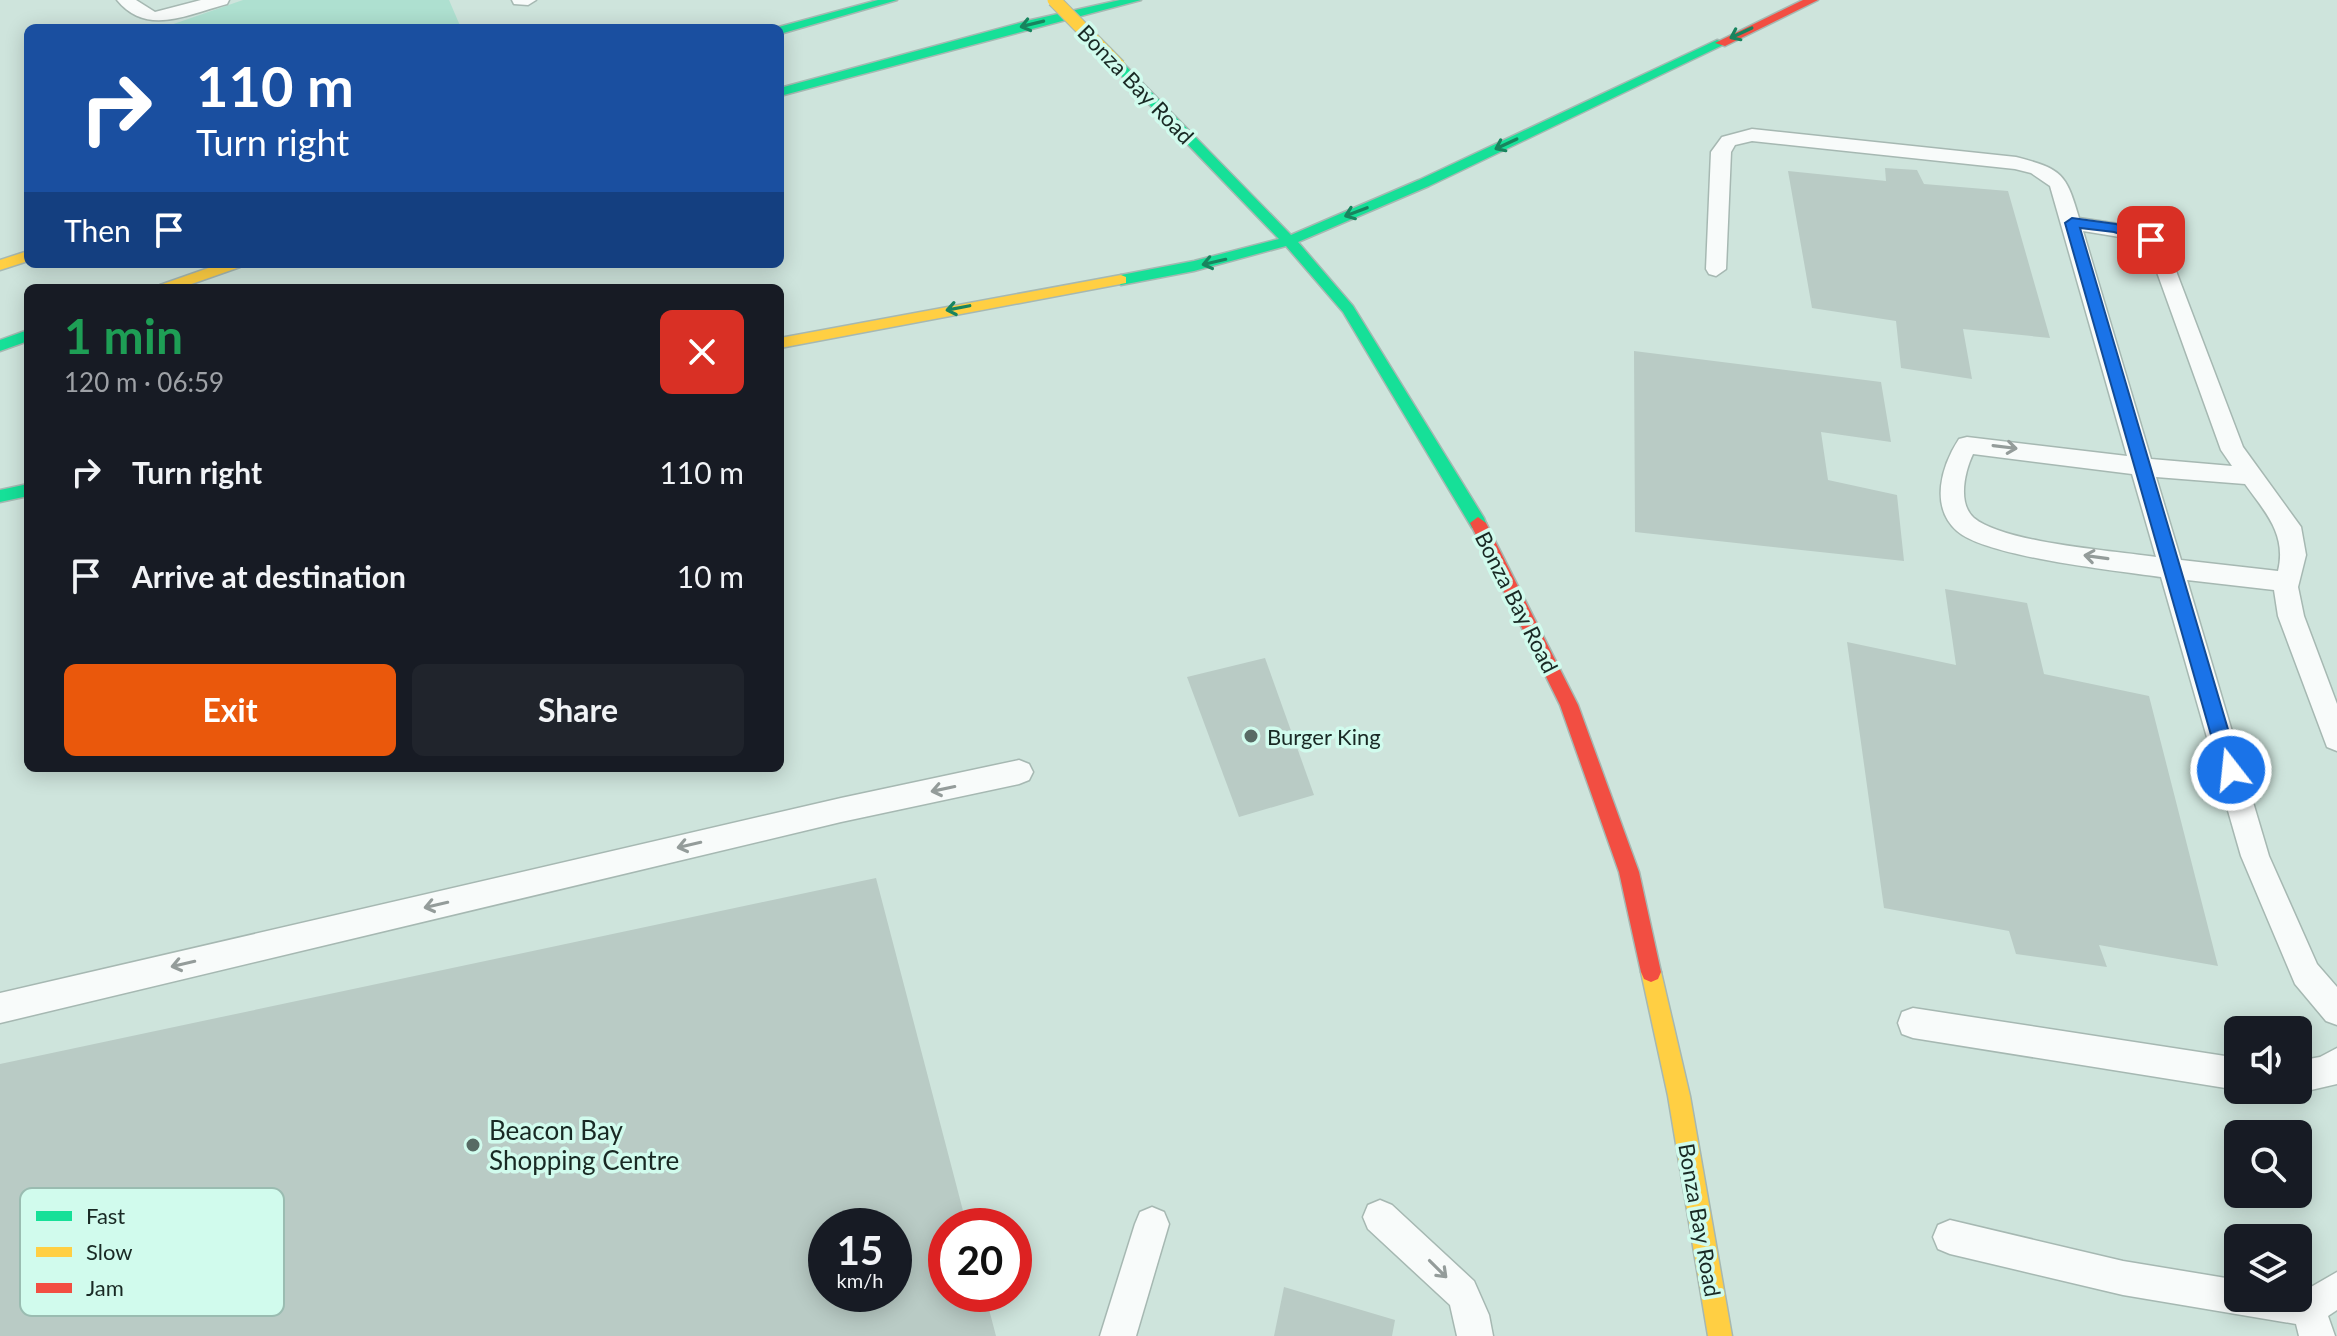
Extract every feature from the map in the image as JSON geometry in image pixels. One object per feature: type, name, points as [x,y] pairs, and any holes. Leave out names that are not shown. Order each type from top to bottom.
[{"type":"main road","points":[[784,29],[888,0]]},
{"type":"main road","name":"Bonza Bay Road","points":[[1054,0],[1289,241],[1348,309],[1466,499],[1569,705],[1629,872],[1679,1096],[1720,1336]]},
{"type":"main road","points":[[784,91],[1035,23],[1135,0]]},
{"type":"main road","points":[[784,342],[1194,266],[1289,241],[1424,183],[1812,0]]},
{"type":"main road","points":[[0,265],[24,257]]},
{"type":"main road","points":[[177,284],[223,268]]},
{"type":"main road","points":[[0,346],[24,337]]},
{"type":"main road","points":[[0,496],[24,491]]},
{"type":"lane","points":[[125,0],[144,15],[155,17],[221,0]]},
{"type":"lane","points":[[520,0],[528,0]]},
{"type":"lane","points":[[1716,269],[1721,152],[1723,144],[1731,138],[1752,135],[1953,155],[2038,169],[2059,183],[2255,856],[2306,974],[2337,1010]]},
{"type":"lane","points":[[2072,223],[2138,233],[2158,247],[2233,450],[2289,527],[2294,555],[2288,582],[2291,616],[2337,739]]},
{"type":"lane","points":[[2253,476],[2144,467],[1995,446],[1967,445],[1955,462],[1952,494],[1965,524],[1993,540],[2048,551],[2288,582]]},
{"type":"lane","points":[[0,1008],[841,810],[1019,772]]},
{"type":"lane","points":[[1913,1023],[2224,1072]]},
{"type":"lane","points":[[2312,1075],[2327,1072],[2337,1064]]},
{"type":"lane","points":[[1380,1217],[1462,1293],[1472,1315],[1475,1336]]},
{"type":"lane","points":[[1118,1336],[1152,1224]]},
{"type":"lane","points":[[1950,1237],[2123,1278],[2224,1295]]},
{"type":"lane","points":[[2284,1312],[2313,1322],[2337,1289]]},
{"type":"green space","points":[[243,0],[449,0],[459,24],[174,24]]},
{"type":"building","points":[[1885,168],[1917,170],[1924,184],[2008,191],[2050,338],[1963,329],[1972,379],[1901,368],[1896,321],[1812,308],[1788,171],[1886,181]]},
{"type":"building","points":[[1634,351],[1881,382],[1891,442],[1821,432],[1828,480],[1897,495],[1904,561],[1635,532]]},
{"type":"building","points":[[1945,589],[2027,603],[2044,674],[2149,696],[2218,966],[2099,945],[2107,967],[2016,954],[2009,931],[1884,908],[1847,642],[1956,665]]},
{"type":"building","name":"Burger King","points":[[1265,658],[1314,795],[1239,817],[1187,677]]},
{"type":"building","name":"Beacon Bay Shopping Centre","points":[[876,878],[962,1208],[928,1208],[928,1312],[990,1312],[996,1336],[0,1336],[0,1064]]},
{"type":"building","points":[[1284,1287],[1395,1320],[1392,1336],[1274,1336]]},
{"type":"traffic: fast","points":[[784,29],[891,0]]},
{"type":"traffic: fast","points":[[784,91],[1035,23],[1135,0]]},
{"type":"traffic: fast","points":[[1121,280],[1194,266],[1289,241],[1424,183],[1721,43]]},
{"type":"traffic: fast","points":[[1119,66],[1289,241],[1348,309],[1478,523]]},
{"type":"traffic: fast","points":[[0,346],[24,337]]},
{"type":"traffic: fast","points":[[0,496],[24,491]]},
{"type":"traffic: slow","points":[[1054,0],[1119,66]]},
{"type":"traffic: slow","points":[[0,265],[24,257]]},
{"type":"traffic: slow","points":[[177,284],[223,268]]},
{"type":"traffic: slow","points":[[784,342],[1121,280]]},
{"type":"traffic: slow","points":[[1651,972],[1679,1096],[1720,1336]]},
{"type":"traffic: jam","points":[[1721,43],[1812,0]]},
{"type":"traffic: jam","points":[[1478,523],[1569,705],[1629,872],[1651,972]]},
{"type":"place","name":"Burger King","points":[[1251,736]]},
{"type":"place","name":"Beacon Bay Shopping Centre","points":[[473,1145]]},
{"type":"route","points":[[2151,240],[2138,233],[2116,228],[2072,223],[2231,770]]}]
